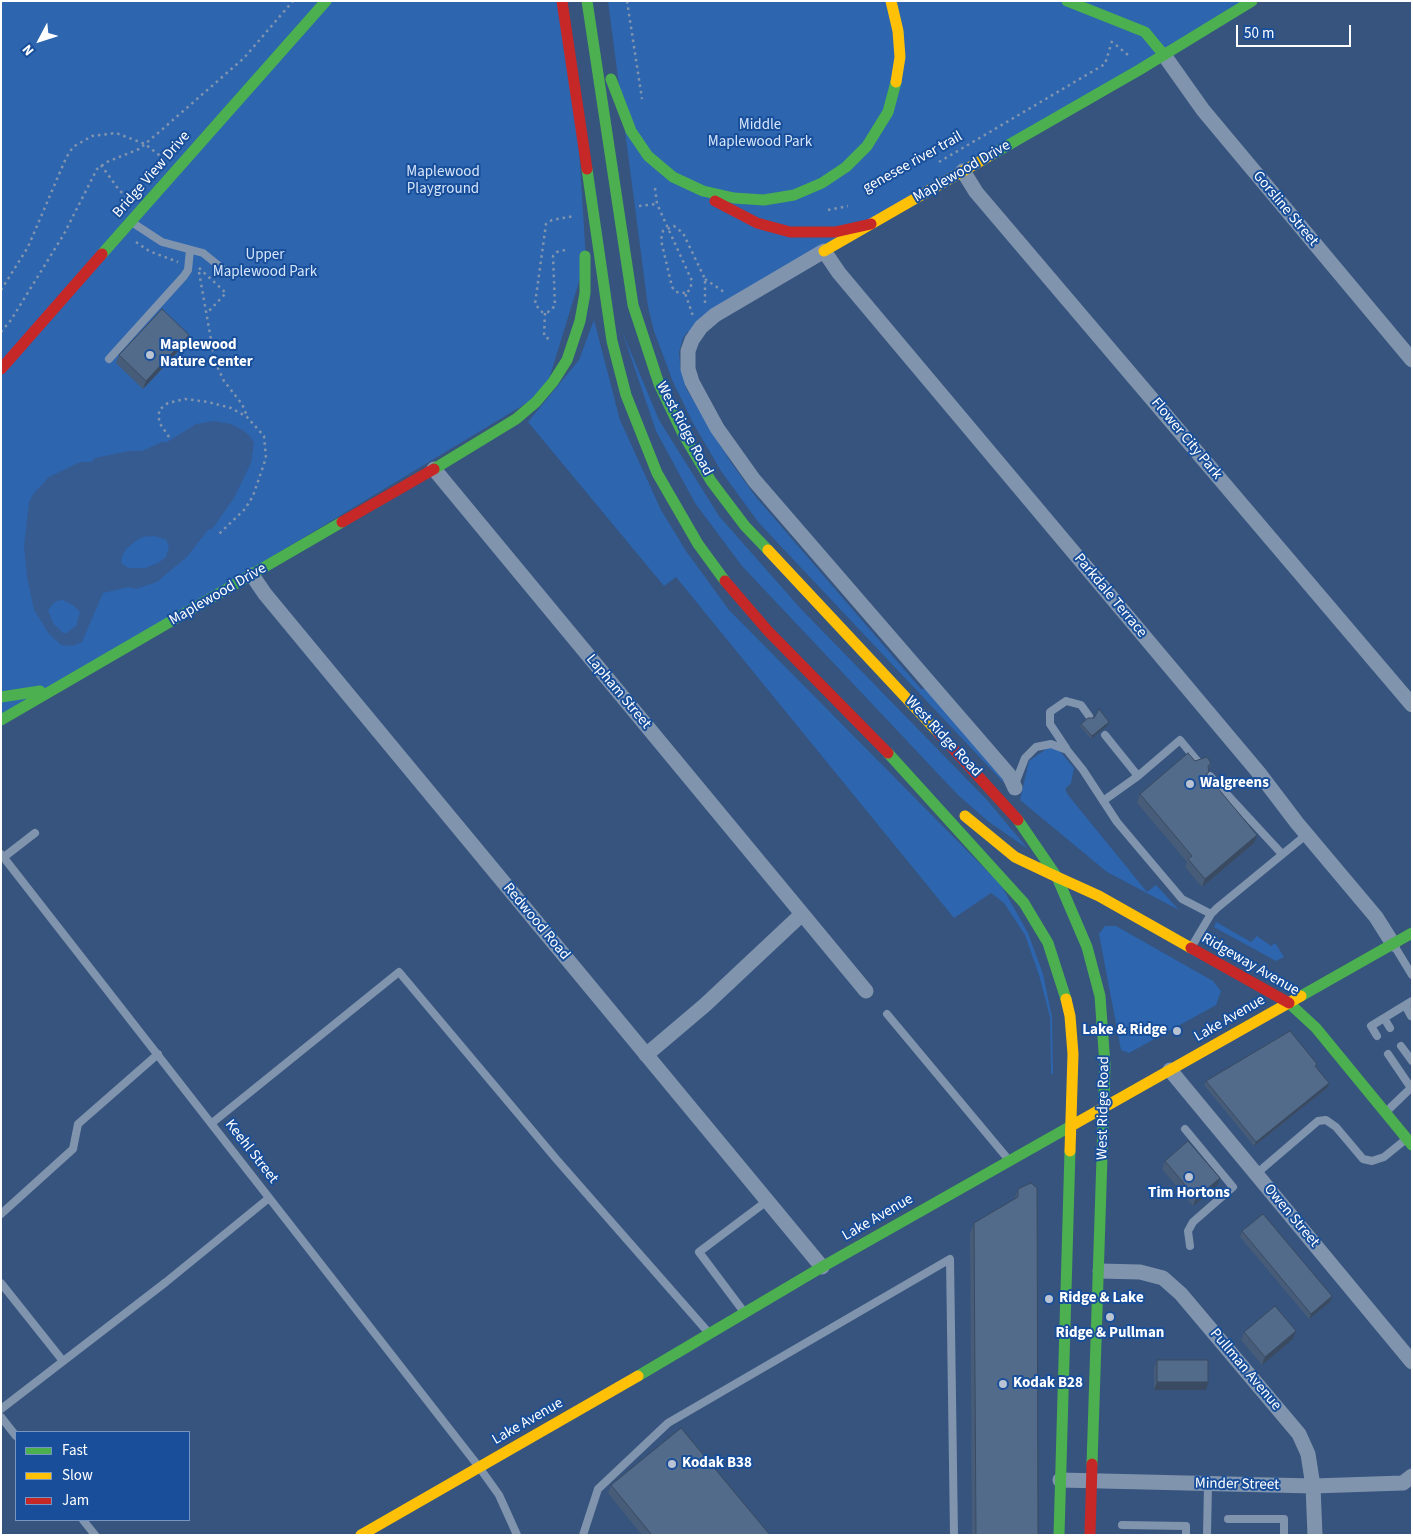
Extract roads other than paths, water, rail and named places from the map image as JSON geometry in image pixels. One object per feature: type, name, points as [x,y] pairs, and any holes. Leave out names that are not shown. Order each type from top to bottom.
[{"type":"main road","name":"Bridge View Drive","points":[[1,369],[326,1]]},
{"type":"main road","points":[[562,1],[612,341],[626,395],[653,464],[688,529],[731,589],[1010,885],[1042,932],[1062,980],[1070,1016],[1073,1054],[1059,1535]]},
{"type":"main road","points":[[589,1],[611,82],[626,122],[648,156],[680,181],[749,219],[773,228],[790,232],[826,232],[871,224]]},
{"type":"main road","name":"West Ridge Road","points":[[589,1],[633,305],[659,384],[683,434],[711,481],[745,526],[993,790],[1024,826],[1057,877],[1083,934],[1098,985],[1105,1047],[1100,1271],[1090,1535]]},
{"type":"main road","points":[[680,181],[726,197],[764,200],[786,197],[808,190],[830,179],[846,167],[867,146],[878,130],[894,95],[899,71],[899,44],[891,1]]},
{"type":"main road","points":[[1067,1],[1145,32],[1164,55]]},
{"type":"main road","name":"Maplewood Drive","points":[[824,251],[1164,55],[1252,1]]},
{"type":"main road","name":"Maplewood Drive","points":[[1,720],[434,469],[516,419],[536,402],[553,382],[572,348],[583,312],[586,283],[575,93]]},
{"type":"main road","points":[[1,697],[36,692],[62,685]]},
{"type":"main road","name":"Ridgeway Avenue","points":[[864,729],[1015,857],[1099,896],[1288,1003],[1316,1028],[1409,1142]]},
{"type":"main road","points":[[1015,788],[1016,807],[1024,826]]},
{"type":"main road","name":"Lake Avenue","points":[[361,1535],[746,1314],[822,1267],[1412,933]]},
{"type":"street","name":"Gorsline Street","points":[[1164,55],[1203,110],[1412,360]]},
{"type":"street","name":"Flower City Park","points":[[963,171],[976,192],[1412,705]]},
{"type":"street","name":"Maplewood Drive","points":[[688,357],[694,335],[710,319],[824,251]]},
{"type":"street","name":"Parkdale Terrace","points":[[824,251],[839,273],[1259,773],[1306,835],[1376,917],[1393,944]]},
{"type":"street","name":"West Ridge Road","points":[[688,357],[690,376],[695,389],[717,428],[744,468],[1009,775],[1015,788]]},
{"type":"street","name":"Lapham Street","points":[[434,469],[866,991]]},
{"type":"street","name":"Redwood Road","points":[[252,575],[278,610],[822,1267]]},
{"type":"street","points":[[646,1055],[705,1005],[802,914]]},
{"type":"street","name":"Owen Street","points":[[1170,1070],[1412,1362]]},
{"type":"street","name":"Pullman Avenue","points":[[1100,1271],[1140,1272],[1163,1278],[1181,1294],[1299,1434],[1308,1454],[1313,1486],[1314,1535]]},
{"type":"street","name":"Minder Street","points":[[1060,1480],[1313,1486],[1409,1484]]},
{"type":"lane","points":[[132,222],[156,239],[204,253],[224,270]]},
{"type":"lane","points":[[109,359],[180,281],[188,270],[190,250]]},
{"type":"lane","points":[[1089,716],[1081,705],[1066,701],[1050,712],[1050,724],[1054,733],[1083,770],[1117,822],[1182,899],[1211,914]]},
{"type":"lane","points":[[1105,735],[1138,776]]},
{"type":"lane","points":[[1103,801],[1138,776],[1180,740],[1199,764]]},
{"type":"lane","points":[[1015,788],[1022,766],[1032,750],[1046,743],[1067,750]]},
{"type":"lane","points":[[1210,776],[1282,854]]},
{"type":"lane","points":[[3,856],[35,833]]},
{"type":"lane","points":[[1191,948],[1211,914],[1306,835]]},
{"type":"lane","name":"Keehl Street","points":[[3,856],[479,1467],[499,1495],[517,1535]]},
{"type":"lane","points":[[1393,944],[1412,975]]},
{"type":"lane","points":[[212,1123],[399,972],[557,1160],[710,1334]]},
{"type":"lane","points":[[1377,1036],[1371,1026],[1408,1003],[1411,1016]]},
{"type":"lane","points":[[887,1014],[1009,1161]]},
{"type":"lane","points":[[1384,1018],[1390,1028]]},
{"type":"lane","points":[[1401,1046],[1412,1061]]},
{"type":"lane","points":[[1,1214],[73,1149],[78,1124],[158,1054]]},
{"type":"lane","points":[[1386,1113],[1411,1087],[1388,1054]]},
{"type":"lane","points":[[1256,1174],[1318,1121],[1326,1120],[1336,1126],[1363,1159],[1372,1162],[1409,1142]]},
{"type":"lane","points":[[1185,1130],[1234,1187],[1192,1222],[1188,1231],[1190,1246]]},
{"type":"lane","points":[[1,1409],[166,1282],[269,1198]]},
{"type":"lane","points":[[746,1314],[699,1252],[767,1201]]},
{"type":"lane","points":[[586,1533],[598,1489],[668,1423],[950,1259],[954,1535]]},
{"type":"lane","points":[[1,1283],[63,1361]]},
{"type":"lane","points":[[1,1417],[15,1435]]},
{"type":"lane","points":[[1207,1535],[1208,1484]]},
{"type":"lane","points":[[1228,1519],[1284,1518],[1284,1535]]},
{"type":"lane","points":[[84,1521],[95,1535]]},
{"type":"lane","points":[[1122,1525],[1186,1526],[1186,1535]]},
{"type":"place","name":"Maplewood Nature Center","points":[[150,355]]},
{"type":"place","name":"Walgreens","points":[[1190,784]]},
{"type":"place","name":"Lake & Ridge","points":[[1177,1031]]},
{"type":"place","name":"Tim Hortons","points":[[1189,1177]]},
{"type":"place","name":"Ridge & Lake","points":[[1049,1299]]},
{"type":"place","name":"Ridge & Pullman","points":[[1110,1317]]},
{"type":"place","name":"Kodak B28","points":[[1003,1384]]},
{"type":"place","name":"Kodak B38","points":[[672,1464]]},
{"type":"park label","name":"Middle Maplewood Park","points":[[760,134]]},
{"type":"park label","name":"Maplewood Playground","points":[[443,182]]},
{"type":"park label","name":"Upper Maplewood Park","points":[[265,264]]}]
